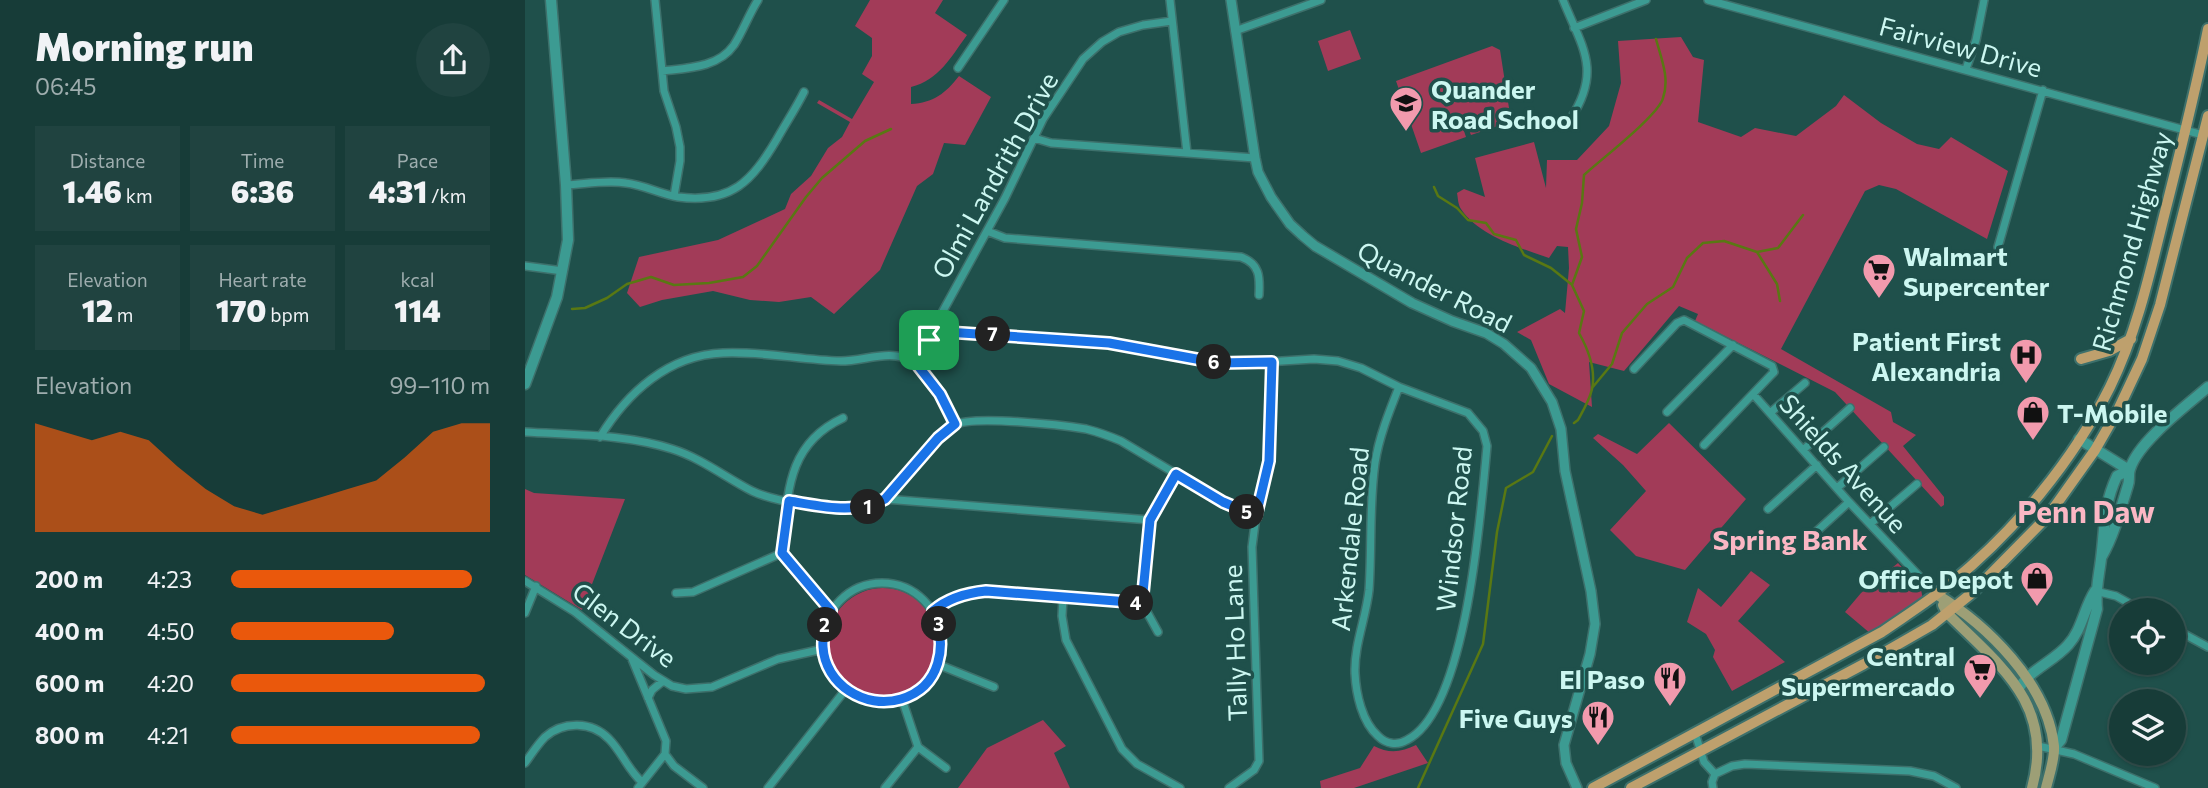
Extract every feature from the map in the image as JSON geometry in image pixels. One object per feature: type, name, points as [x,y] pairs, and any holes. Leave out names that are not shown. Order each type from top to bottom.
[{"type":"highway","name":"Richmond Highway","points":[[1593,788],[1882,632],[1968,569],[2018,519],[2080,439],[2110,387],[2131,339],[2186,130],[2208,30]]},
{"type":"highway","name":"Richmond Highway","points":[[1631,788],[1894,648],[1952,610],[2025,541],[2056,506],[2095,450],[2136,375],[2153,330],[2208,116]]},
{"type":"highway","points":[[2081,359],[2109,351],[2131,339]]},
{"type":"main road","points":[[525,384],[552,313],[568,240],[551,0]]},
{"type":"main road","points":[[2054,748],[2061,740],[2097,609],[2095,591],[2102,556],[2102,530],[2108,498],[2117,476],[2129,470],[2157,432],[2208,387]]},
{"type":"main road","points":[[2080,439],[2129,470]]},
{"type":"main road","points":[[2019,688],[2028,677],[2055,659],[2069,645],[2095,591]]},
{"type":"main road","points":[[1936,594],[2019,688],[2035,723],[2038,746],[2032,788]]},
{"type":"main road","points":[[1952,610],[2017,664],[2028,677],[2046,716],[2054,748],[2046,788]]},
{"type":"street","points":[[655,0],[666,98],[680,147],[674,196]]},
{"type":"street","points":[[662,71],[703,66],[727,53],[736,42],[758,0]]},
{"type":"street","points":[[958,68],[1004,0]]},
{"type":"street","points":[[1170,0],[1187,153]]},
{"type":"street","name":"Quander Road","points":[[1231,0],[1258,172],[1279,210],[1315,246],[1412,303],[1486,333],[1504,344],[1531,368],[1552,401],[1561,429],[1565,471],[1591,590],[1595,624],[1590,654],[1564,745],[1566,763],[1577,788]]},
{"type":"street","points":[[1235,32],[1321,0]]},
{"type":"street","points":[[1563,0],[1588,73],[1583,99],[1571,118]]},
{"type":"street","points":[[1574,28],[1646,0]]},
{"type":"street","name":"Fairview Drive","points":[[1708,0],[2203,135]]},
{"type":"street","points":[[1966,69],[1976,40],[1984,0]]},
{"type":"street","name":"Olmi Landrith Drive","points":[[915,362],[1062,88],[1096,46],[1129,28],[1172,21]]},
{"type":"street","points":[[1998,247],[2043,90]]},
{"type":"street","points":[[566,186],[622,182],[674,196],[698,198],[736,188],[752,177],[762,164],[804,92]]},
{"type":"street","points":[[1034,138],[1051,143],[1255,158]]},
{"type":"street","points":[[987,231],[1005,238],[1241,257],[1252,262],[1258,271],[1259,295]]},
{"type":"street","points":[[525,266],[563,271]]},
{"type":"street","name":"Shields Avenue","points":[[1634,369],[1680,320],[1688,321],[1772,366],[1774,372],[1753,394],[1936,594]]},
{"type":"street","name":"Windsor Road","points":[[929,340],[947,332],[968,332],[1109,343],[1218,363],[1314,359],[1338,361],[1374,373],[1399,387],[1468,413],[1483,431],[1486,446],[1473,578],[1465,621],[1438,704],[1422,729],[1405,741],[1393,744],[1377,735]]},
{"type":"street","points":[[1667,412],[1733,345]]},
{"type":"street","points":[[600,437],[643,385],[669,368],[698,356],[731,353],[841,361],[886,355],[915,362],[940,394],[955,424]]},
{"type":"street","name":"Tally Ho Lane","points":[[1231,787],[1254,770],[1259,761],[1251,573],[1256,516],[1269,461],[1272,362]]},
{"type":"street","points":[[1770,413],[1805,383]]},
{"type":"street","name":"Arkendale Road","points":[[1377,735],[1360,705],[1355,671],[1369,590],[1375,461],[1387,416],[1399,387]]},
{"type":"street","points":[[1703,445],[1753,394]]},
{"type":"street","points":[[1803,450],[1850,408]]},
{"type":"street","points":[[831,611],[782,553],[793,470],[803,449],[820,431],[843,418]]},
{"type":"street","points":[[525,432],[644,442],[701,461],[755,492],[789,501],[853,509],[871,506],[885,499],[938,438],[955,424],[975,420],[1088,430],[1121,441],[1223,502],[1256,516]]},
{"type":"street","points":[[1837,488],[1884,447]]},
{"type":"street","points":[[1768,509],[1817,466]]},
{"type":"street","points":[[1158,632],[1142,603],[1150,520],[1176,474]]},
{"type":"street","points":[[1870,524],[1917,484]]},
{"type":"street","points":[[885,499],[1150,520]]},
{"type":"street","points":[[1806,541],[1849,502]]},
{"type":"street","points":[[676,593],[693,592],[782,553]]},
{"type":"street","name":"Glen Drive","points":[[525,581],[575,612],[663,681],[686,689],[706,689],[778,659],[823,649]]},
{"type":"street","points":[[887,582],[912,591],[933,611],[941,636],[937,664],[924,684],[902,699],[873,701],[846,689],[833,675],[823,649],[825,626],[831,611],[840,600],[868,584],[887,582]]},
{"type":"street","points":[[525,613],[536,586]]},
{"type":"street","points":[[2095,591],[2120,598]]},
{"type":"street","points":[[933,611],[953,598],[972,593],[995,592],[1142,603]]},
{"type":"street","points":[[1063,597],[1062,617],[1066,640],[1122,748],[1137,764],[1180,788]]},
{"type":"street","points":[[2186,635],[2208,647]]},
{"type":"street","points":[[525,763],[549,734],[571,725],[587,726],[610,739],[640,785],[666,754],[667,741],[632,658]]},
{"type":"street","points":[[937,664],[994,687]]},
{"type":"street","points":[[648,698],[652,690],[663,681]]},
{"type":"street","points":[[768,788],[846,689]]},
{"type":"street","points":[[902,699],[918,747],[946,768]]},
{"type":"street","points":[[1695,733],[1706,765],[1716,774]]},
{"type":"street","points":[[2038,746],[2074,754],[2155,788]]},
{"type":"street","points":[[885,788],[918,747]]},
{"type":"street","points":[[666,754],[674,766],[703,788]]},
{"type":"street","points":[[1713,788],[1712,782],[1716,774],[1731,766],[1745,764],[1910,771],[1934,776],[1956,788]]},
{"type":"shaded area","points":[[870,0],[943,0],[935,13],[967,35],[937,73],[911,87],[911,104],[926,102],[938,96],[959,76],[991,97],[965,145],[944,143],[933,174],[917,186],[880,270],[834,314],[811,297],[779,302],[750,300],[713,291],[662,300],[640,307],[627,293],[639,257],[718,240],[785,209],[791,194],[811,176],[828,148],[842,137],[850,122],[817,103],[819,100],[852,119],[874,82],[862,74],[872,56],[872,38],[855,26]]},
{"type":"shaded area","points":[[1350,30],[1361,59],[1328,71],[1318,41]]},
{"type":"shaded area","points":[[1681,37],[1693,57],[1704,60],[1698,122],[1741,137],[1755,128],[1796,136],[1836,106],[1844,95],[1881,123],[1917,144],[1939,149],[1951,137],[2008,171],[1987,239],[1896,189],[1879,185],[1865,191],[1781,349],[1891,412],[1893,422],[1916,435],[1903,446],[1944,497],[1944,505],[1941,507],[1835,392],[1695,321],[1698,314],[1679,306],[1624,371],[1589,362],[1592,407],[1549,384],[1531,340],[1517,332],[1560,309],[1565,313],[1568,247],[1557,246],[1549,258],[1501,240],[1478,227],[1460,207],[1457,193],[1464,189],[1485,197],[1475,158],[1534,142],[1546,188],[1547,160],[1577,160],[1609,126],[1621,83],[1618,41]]},
{"type":"shaded area","points":[[1492,46],[1500,50],[1513,121],[1471,135],[1466,123],[1462,125],[1466,137],[1421,153],[1396,81]]},
{"type":"shaded area","points":[[1669,423],[1746,499],[1685,570],[1636,556],[1610,530],[1646,491],[1623,465],[1593,438],[1598,434],[1637,454]]},
{"type":"shaded area","points":[[525,489],[534,493],[625,499],[582,610],[525,575]]},
{"type":"shaded area","points":[[1898,563],[1919,585],[1921,601],[1871,634],[1845,612],[1861,593]]},
{"type":"shaded area","points":[[1751,571],[1770,585],[1738,621],[1785,662],[1732,691],[1713,657],[1715,650],[1706,634],[1687,622],[1698,588],[1721,607]]},
{"type":"shaded area","points":[[883,588],[904,592],[922,604],[934,622],[938,643],[934,664],[922,682],[904,694],[883,698],[862,694],[844,682],[832,664],[828,643],[832,622],[844,604],[862,592]]},
{"type":"shaded area","points":[[1043,720],[1066,746],[1054,753],[1070,788],[958,788],[987,748]]},
{"type":"shaded area","points":[[1416,745],[1428,763],[1354,788],[1321,788],[1320,781],[1360,768],[1374,746],[1395,751]]},
{"type":"waterway","points":[[1574,423],[1588,401],[1593,382],[1590,360],[1579,333],[1584,311],[1572,285],[1582,257],[1576,229],[1582,203],[1584,175],[1659,106],[1666,83],[1656,39]]},
{"type":"waterway","points":[[572,309],[585,308],[607,298],[627,284],[651,277],[674,285],[743,277],[757,266],[822,178],[865,141],[891,129]]},
{"type":"waterway","points":[[1434,187],[1438,196],[1457,208],[1468,220],[1486,223],[1494,234],[1516,240],[1524,255],[1551,268],[1571,284]]},
{"type":"waterway","points":[[1757,252],[1778,248],[1803,215]]},
{"type":"waterway","points":[[1592,388],[1612,364],[1622,333],[1647,304],[1673,287],[1687,258],[1703,243],[1724,241],[1757,252],[1777,284],[1780,301]]},
{"type":"waterway","points":[[1418,788],[1483,644],[1497,532],[1506,488],[1533,472],[1552,436]]},
{"type":"place","name":"Quander Road School","points":[[1406,133]]},
{"type":"place","name":"Walmart Supercenter","points":[[1879,300]]},
{"type":"place","name":"Patient First Alexandria","points":[[2026,385]]},
{"type":"place","name":"T-Mobile","points":[[2033,442]]},
{"type":"place","name":"Office Depot","points":[[2037,608]]},
{"type":"place","name":"Central Supermercado","points":[[1980,700]]},
{"type":"place","name":"El Paso","points":[[1670,708]]},
{"type":"place","name":"Five Guys","points":[[1598,747]]},
{"type":"district","name":"Penn Daw","points":[[2086,510]]},
{"type":"district","name":"Spring Bank","points":[[1790,539]]},
{"type":"route","points":[[947,332],[968,332],[1135,346],[1218,363],[1272,362],[1271,447],[1256,516],[1223,502],[1176,474],[1150,520],[1142,603],[986,591],[964,594],[933,611],[939,626],[941,650],[937,664],[924,684],[902,699],[883,702],[859,697],[840,685],[827,665],[823,638],[831,611],[782,553],[789,501],[853,509],[875,504],[885,499],[938,438],[955,424],[940,394],[915,362],[929,340],[947,332]]}]
